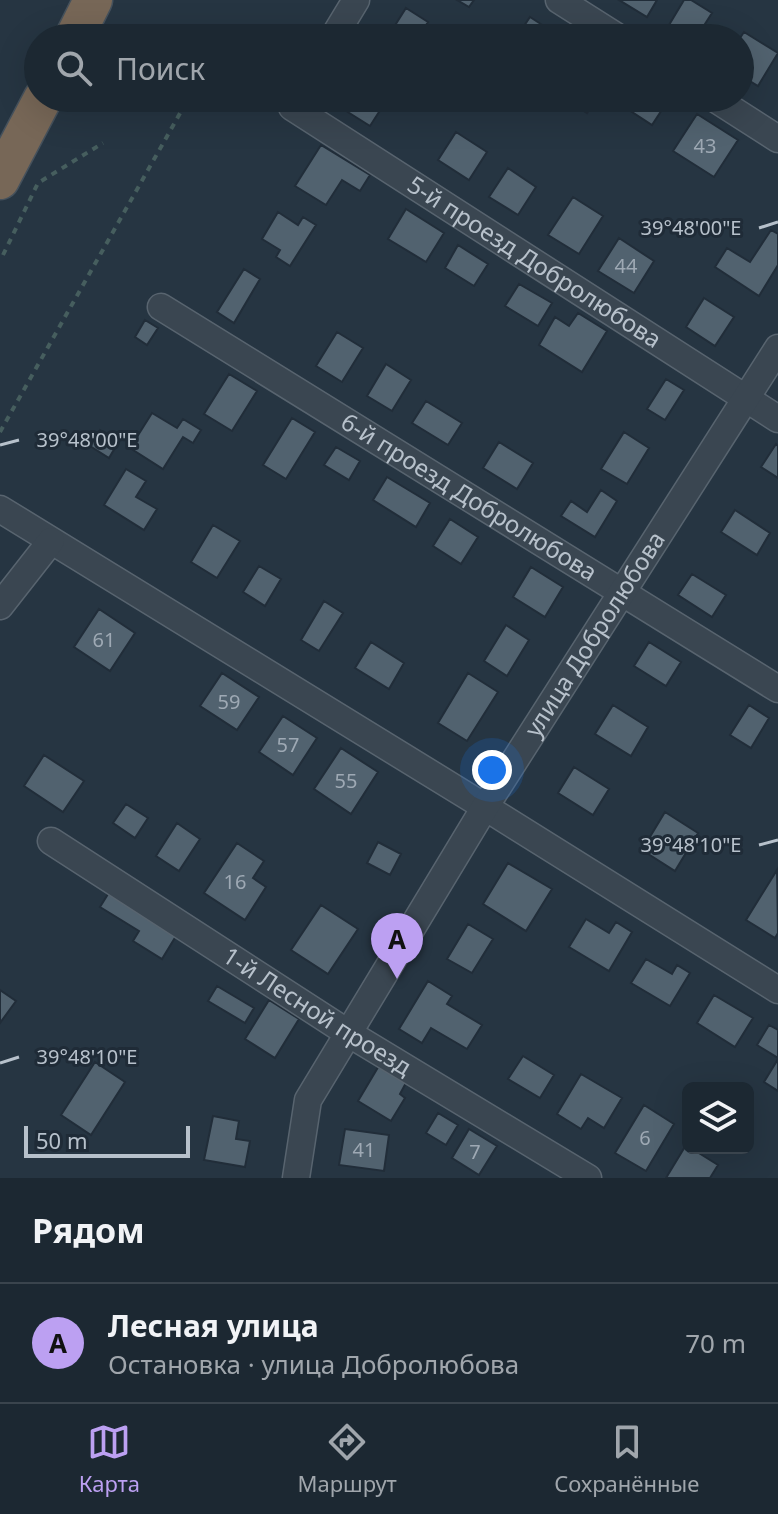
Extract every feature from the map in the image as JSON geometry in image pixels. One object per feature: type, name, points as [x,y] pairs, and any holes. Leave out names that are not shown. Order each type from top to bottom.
[{"type":"highway","points":[[81,24],[93,0]]},
{"type":"highway","points":[[0,180],[36,112]]},
{"type":"street","points":[[341,24],[356,0]]},
{"type":"street","points":[[559,0],[597,24]]},
{"type":"street","name":"5-й проезд Добролюбова","points":[[310,112],[778,419]]},
{"type":"street","points":[[736,112],[778,139]]},
{"type":"street","name":"6-й проезд Добролюбова","points":[[161,307],[778,689]]},
{"type":"street","name":"улица Добролюбова","points":[[296,1178],[308,1100],[485,807],[778,348]]},
{"type":"street","points":[[0,509],[778,990]]},
{"type":"street","points":[[0,606],[51,541]]},
{"type":"street","name":"1-й Лесной проезд","points":[[51,841],[348,1033],[588,1178]]},
{"type":"path","points":[[0,432],[181,112]]},
{"type":"path","points":[[3,255],[38,183],[103,143]]},
{"type":"building","points":[[457,0],[474,0],[469,7]]},
{"type":"building","points":[[619,0],[657,0],[647,17]]},
{"type":"building","points":[[684,0],[691,0],[712,13],[705,24],[670,24]]},
{"type":"building","points":[[406,8],[428,22],[427,24],[396,24]]},
{"type":"building","points":[[530,17],[541,24],[525,24]]},
{"type":"building","points":[[754,38],[778,53],[758,86],[754,84]]},
{"type":"building","points":[[348,112],[379,112],[370,126]]},
{"type":"building","points":[[632,112],[660,112],[652,125]]},
{"type":"building","points":[[697,114],[738,140],[714,177],[673,151]]},
{"type":"building","points":[[456,132],[487,152],[469,180],[438,160]]},
{"type":"building","points":[[321,145],[370,175],[360,191],[342,180],[326,205],[295,186]]},
{"type":"building","points":[[508,168],[536,187],[518,215],[489,197]]},
{"type":"building","points":[[573,197],[603,216],[579,254],[548,235]]},
{"type":"building","points":[[406,209],[444,233],[426,262],[388,239]]},
{"type":"building","points":[[278,212],[298,225],[303,217],[316,225],[290,266],[276,257],[280,250],[262,239]]},
{"type":"building","points":[[771,230],[778,234],[778,265],[759,296],[715,267],[727,248],[750,262]]},
{"type":"building","points":[[619,238],[654,261],[634,293],[598,271]]},
{"type":"building","points":[[458,245],[488,264],[474,286],[445,268]]},
{"type":"building","points":[[244,269],[260,279],[234,323],[217,312]]},
{"type":"building","points":[[519,284],[552,303],[538,326],[505,306]]},
{"type":"building","points":[[704,298],[734,317],[715,346],[686,327]]},
{"type":"building","points":[[578,313],[607,331],[582,372],[539,345],[555,317],[569,326]]},
{"type":"building","points":[[145,320],[158,328],[147,345],[135,337]]},
{"type":"building","points":[[337,332],[363,348],[342,382],[316,366]]},
{"type":"building","points":[[386,364],[411,380],[392,411],[367,396]]},
{"type":"building","points":[[229,374],[257,391],[232,431],[204,414]]},
{"type":"building","points":[[666,379],[684,390],[665,420],[647,409]]},
{"type":"building","points":[[426,401],[462,423],[448,445],[412,423]]},
{"type":"building","points":[[152,413],[177,428],[183,419],[201,430],[193,443],[183,437],[163,469],[130,448]]},
{"type":"building","points":[[292,418],[315,432],[286,479],[263,465]]},
{"type":"building","points":[[100,430],[119,441],[109,458],[90,446]]},
{"type":"building","points":[[624,432],[649,448],[627,484],[601,469]]},
{"type":"building","points":[[499,442],[533,463],[517,489],[483,468]]},
{"type":"building","points":[[776,444],[778,446],[778,478],[761,467]]},
{"type":"building","points":[[336,447],[360,461],[349,480],[324,465]]},
{"type":"building","points":[[126,469],[146,481],[136,497],[157,509],[144,530],[104,505]]},
{"type":"building","points":[[387,477],[430,503],[416,527],[373,500]]},
{"type":"building","points":[[601,490],[617,501],[595,537],[561,516],[571,501],[587,512]]},
{"type":"building","points":[[735,510],[770,533],[757,555],[721,532]]},
{"type":"building","points":[[450,519],[478,537],[461,564],[433,546]]},
{"type":"building","points":[[213,525],[240,541],[217,578],[191,562]]},
{"type":"building","points":[[259,566],[281,579],[265,606],[243,592]]},
{"type":"building","points":[[531,567],[563,587],[545,617],[513,597]]},
{"type":"building","points":[[692,574],[726,595],[712,617],[678,595]]},
{"type":"building","points":[[324,601],[343,613],[319,651],[301,640]]},
{"type":"building","points":[[99,609],[135,633],[110,671],[74,647]]},
{"type":"building","points":[[506,625],[529,640],[507,676],[484,661]]},
{"type":"building","points":[[371,642],[404,663],[389,689],[355,668]]},
{"type":"building","points":[[649,642],[681,662],[666,686],[634,666]]},
{"type":"building","points":[[222,673],[259,697],[237,730],[200,706]]},
{"type":"building","points":[[468,673],[498,692],[467,741],[438,723]]},
{"type":"building","points":[[613,705],[648,727],[631,756],[595,734]]},
{"type":"building","points":[[749,705],[769,718],[751,748],[730,735]]},
{"type":"building","points":[[283,716],[317,738],[293,775],[259,752]]},
{"type":"building","points":[[341,748],[378,772],[351,814],[314,789]]},
{"type":"building","points":[[44,755],[84,781],[63,812],[24,786]]},
{"type":"building","points":[[574,767],[609,789],[593,815],[558,793]]},
{"type":"building","points":[[126,804],[148,818],[135,838],[113,823]]},
{"type":"building","points":[[665,812],[698,833],[675,871],[642,850]]},
{"type":"building","points":[[177,823],[200,839],[179,871],[156,856]]},
{"type":"building","points":[[378,842],[401,854],[390,875],[367,863]]},
{"type":"building","points":[[237,843],[264,861],[253,878],[266,887],[245,920],[204,893]]},
{"type":"building","points":[[508,863],[552,889],[526,931],[483,904]]},
{"type":"building","points":[[777,870],[778,933],[775,938],[746,920]]},
{"type":"building","points":[[113,886],[176,936],[162,959],[133,941],[139,931],[100,907]]},
{"type":"building","points":[[321,905],[358,929],[328,974],[291,950]]},
{"type":"building","points":[[586,919],[609,933],[616,922],[632,932],[609,971],[569,947]]},
{"type":"building","points":[[468,924],[493,939],[472,973],[447,959]]},
{"type":"building","points":[[646,959],[672,974],[677,965],[690,973],[670,1006],[631,983]]},
{"type":"building","points":[[428,981],[452,996],[447,1004],[482,1025],[467,1049],[431,1028],[422,1043],[399,1029]]},
{"type":"building","points":[[217,986],[254,1008],[245,1023],[208,1001]]},
{"type":"building","points":[[0,990],[16,1001],[0,1023]]},
{"type":"building","points":[[714,995],[753,1018],[735,1047],[697,1023]]},
{"type":"building","points":[[269,1000],[299,1019],[275,1058],[245,1039]]},
{"type":"building","points":[[769,1025],[778,1030],[778,1058],[757,1045]]},
{"type":"building","points":[[523,1056],[554,1075],[540,1098],[508,1079]]},
{"type":"building","points":[[778,1059],[778,1091],[764,1082]]},
{"type":"building","points":[[95,1062],[125,1082],[91,1135],[61,1115]]},
{"type":"building","points":[[380,1064],[407,1081],[400,1094],[405,1098],[391,1121],[358,1101]]},
{"type":"building","points":[[581,1074],[622,1098],[604,1128],[588,1118],[581,1129],[557,1114]]},
{"type":"building","points":[[644,1105],[674,1124],[646,1171],[615,1153]]},
{"type":"building","points":[[438,1113],[458,1125],[446,1145],[426,1133]]},
{"type":"building","points":[[213,1116],[239,1121],[236,1139],[250,1141],[245,1167],[204,1160]]},
{"type":"building","points":[[345,1129],[389,1135],[384,1171],[339,1165]]},
{"type":"building","points":[[469,1129],[497,1146],[479,1175],[452,1158]]},
{"type":"building","points":[[682,1152],[700,1154],[718,1165],[710,1178],[666,1178]]},
{"type":"place","name":"Лесная улица","points":[[397,979]]}]
